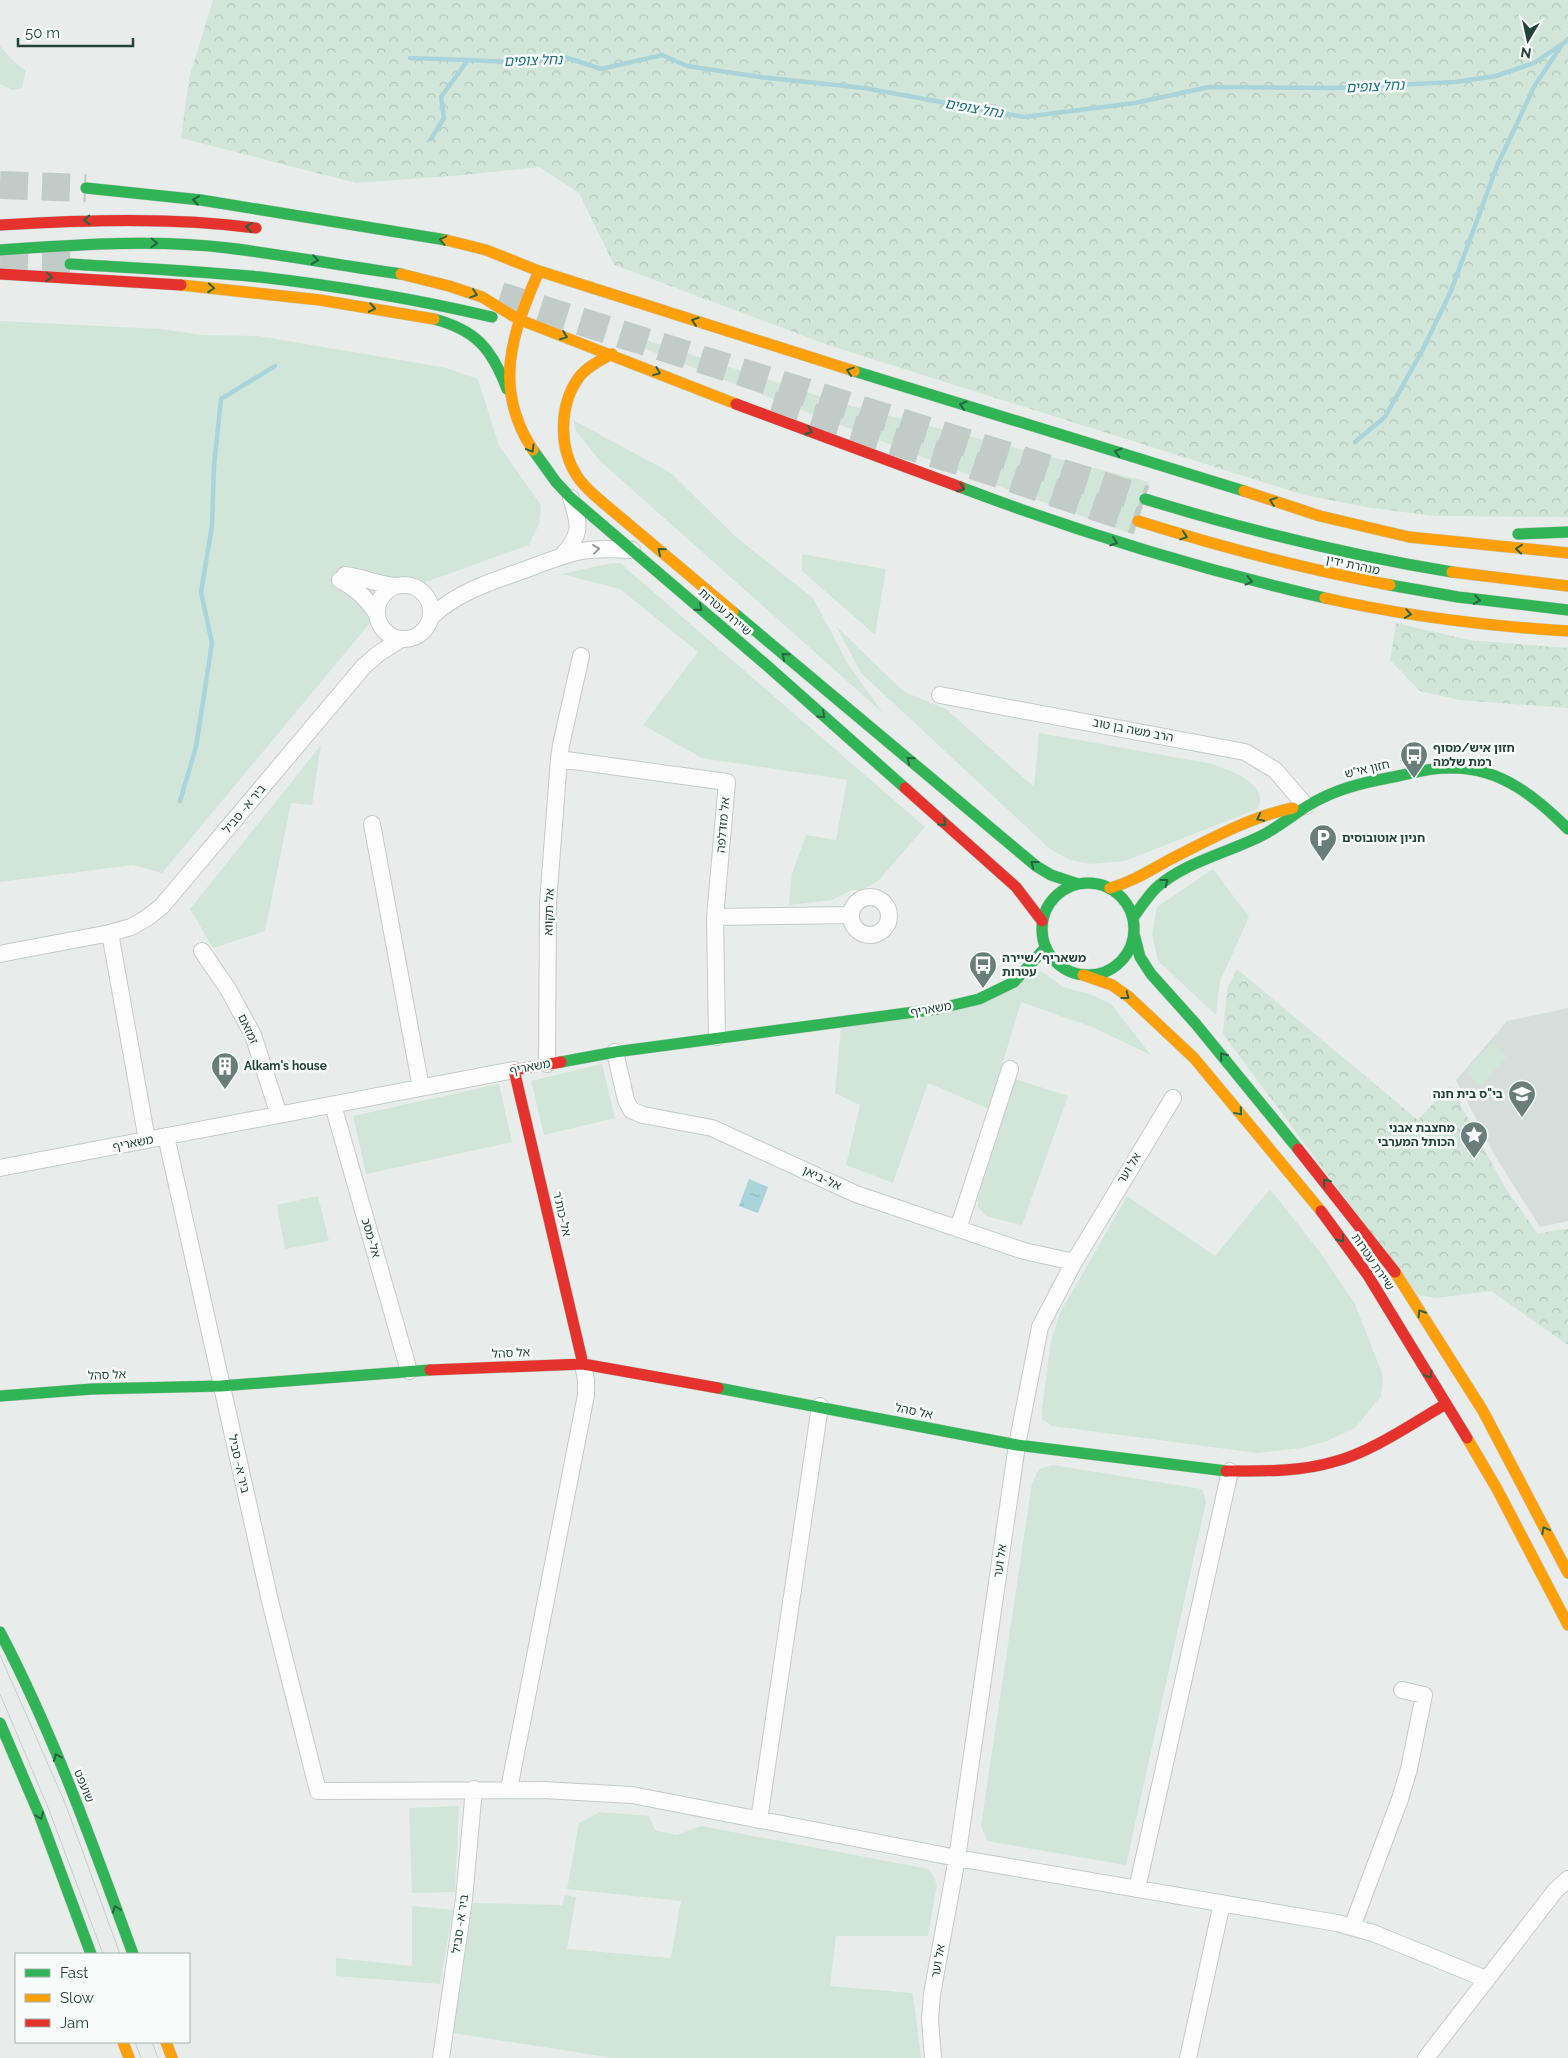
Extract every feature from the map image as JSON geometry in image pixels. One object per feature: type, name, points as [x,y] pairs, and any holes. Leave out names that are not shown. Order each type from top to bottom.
[{"type":"main road","points":[[86,188],[176,197],[424,236],[459,244],[518,260],[539,271],[897,385],[1320,516],[1409,537],[1568,553]]},
{"type":"main road","points":[[0,226],[116,219],[214,223],[265,230]]},
{"type":"main road","points":[[0,250],[70,245],[145,243],[218,247],[270,253],[406,275],[482,297],[518,319],[739,405],[1042,518],[1122,545],[1280,589],[1355,605],[1498,626],[1568,632]]},
{"type":"main road","points":[[70,264],[225,273],[314,284],[437,304],[499,318],[518,319]]},
{"type":"main road","points":[[496,267],[539,271]]},
{"type":"main road","name":"שיירת עטרות","points":[[539,271],[518,319],[510,357],[509,378],[513,404],[523,435],[532,452],[571,498],[771,670],[1016,888],[1042,921]]},
{"type":"main road","points":[[0,274],[282,294],[389,311],[440,322],[463,329],[479,341],[500,372],[513,404]]},
{"type":"main road","name":"שיירת עטרות","points":[[612,354],[581,376],[569,397],[565,411],[565,441],[568,457],[578,478],[601,500],[1036,866],[1051,875],[1078,884]]},
{"type":"main road","name":"מנהרת ידין","points":[[1145,499],[1236,527],[1348,554],[1423,569],[1498,580],[1568,586]]},
{"type":"main road","points":[[1320,516],[1406,524]]},
{"type":"main road","name":"מנהרת ידין","points":[[1138,521],[1201,542],[1343,577],[1419,592],[1496,603],[1568,610]]},
{"type":"main road","points":[[1503,533],[1532,535],[1568,532]]},
{"type":"main road","name":"חזון אי\"ש","points":[[1110,888],[1128,882],[1170,860],[1269,814],[1306,806],[1342,789],[1360,784],[1438,769],[1462,768],[1493,775],[1516,786],[1550,811],[1568,829]]},
{"type":"main road","name":"חזון אי\"ש","points":[[1133,918],[1148,897],[1173,876],[1264,834],[1294,816],[1306,806]]},
{"type":"main road","points":[[1094,883],[1110,888],[1124,901],[1133,918],[1134,934],[1130,948],[1122,960],[1111,969],[1097,974],[1083,975],[1071,972],[1060,966],[1052,958],[1042,934],[1042,921],[1047,908],[1055,897],[1066,889],[1078,884],[1094,883]]},
{"type":"main road","name":"שיירת עטרות","points":[[1134,934],[1140,957],[1151,974],[1201,1030],[1330,1187],[1390,1264],[1482,1411],[1568,1573]]},
{"type":"main road","name":"משאריף","points":[[514,1070],[614,1052],[717,1037],[937,1009],[979,999],[1014,982],[1046,947]]},
{"type":"main road","name":"שיירת עטרות","points":[[1083,975],[1112,985],[1129,997],[1194,1058],[1309,1195],[1361,1266],[1446,1404],[1497,1489],[1568,1625]]},
{"type":"main road","name":"אל-כות'ר","points":[[514,1070],[583,1364]]},
{"type":"main road","name":"אל סהל","points":[[0,1396],[92,1389],[222,1386],[409,1372],[583,1364],[820,1406],[1017,1445],[1230,1471],[1269,1471],[1306,1468],[1335,1462],[1366,1449],[1446,1404]]},
{"type":"main road","name":"שועפט","points":[[0,1632],[19,1668],[76,1799],[133,1953]]},
{"type":"main road","points":[[0,1723],[39,1814],[91,1953]]},
{"type":"main road","points":[[123,2043],[129,2058]]},
{"type":"main road","points":[[166,2043],[172,2058]]},
{"type":"street","points":[[562,556],[576,538],[577,515],[571,498]]},
{"type":"street","points":[[423,592],[430,603],[432,616],[430,623],[421,634],[409,639],[402,639],[385,632],[365,596],[342,577],[360,577],[380,584],[409,585],[423,592],[446,593],[467,590],[562,556],[583,551],[606,548],[632,550]]},
{"type":"street","points":[[379,619],[381,597],[395,586]]},
{"type":"street","points":[[432,616],[467,590]]},
{"type":"street","name":"ביר א- סביל","points":[[364,666],[376,639],[379,619]]},
{"type":"street","name":"ביר א- סביל","points":[[0,954],[110,933],[147,918],[162,906],[364,666],[378,654],[402,639]]},
{"type":"street","name":"אל תקווא","points":[[547,1064],[548,903],[559,760],[581,656]]},
{"type":"street","name":"הרב משה בן טוב","points":[[940,695],[1244,752],[1275,770],[1306,806]]},
{"type":"street","name":"אל מזדלפה","points":[[559,760],[727,782],[714,916],[717,1037]]},
{"type":"street","points":[[372,824],[421,1088]]},
{"type":"street","points":[[714,916],[851,915]]},
{"type":"street","points":[[110,933],[147,1140]]},
{"type":"street","name":"זמזאם","points":[[202,951],[228,989],[253,1035],[279,1115]]},
{"type":"street","name":"אל-ביאן","points":[[614,1052],[626,1100],[631,1110],[643,1115],[712,1128],[856,1194],[1024,1251],[1074,1262]]},
{"type":"street","points":[[958,1229],[1010,1069]]},
{"type":"street","name":"משאריף","points":[[0,1168],[514,1070]]},
{"type":"street","name":"אל וער","points":[[933,2058],[930,2019],[932,1994],[957,1858],[1017,1445],[1040,1328],[1074,1262],[1173,1098]]},
{"type":"street","name":"אל-מסכ","points":[[333,1105],[409,1372]]},
{"type":"street","name":"ביר א- סביל","points":[[166,1136],[274,1620],[318,1791],[474,1789],[464,1899],[441,2058]]},
{"type":"street","points":[[509,1790],[586,1394],[583,1364]]},
{"type":"street","points":[[759,1820],[820,1406]]},
{"type":"street","points":[[1137,1889],[1230,1471]]},
{"type":"street","points":[[1352,1927],[1400,1799],[1409,1769],[1424,1695],[1402,1690]]},
{"type":"street","points":[[474,1789],[632,1795],[957,1858],[1352,1927],[1373,1933],[1486,1979]]},
{"type":"street","points":[[1426,2058],[1555,1891],[1568,1879]]},
{"type":"street","points":[[1188,2058],[1222,1903]]},
{"type":"shaded area","name":"בי\"ס בית חנה","points":[[1568,1008],[1568,1221],[1540,1227],[1495,1156],[1456,1080],[1507,1021]]},
{"type":"green space","points":[[213,0],[1568,0],[1568,517],[1435,516],[1372,508],[1304,495],[831,346],[614,265],[579,193],[539,167],[356,183],[181,138],[189,78]]},
{"type":"green space","points":[[0,46],[10,58],[26,71],[22,88],[12,90],[0,84]]},
{"type":"green space","points":[[0,321],[161,329],[203,335],[259,336],[447,368],[478,379],[499,446],[541,505],[539,524],[529,545],[395,593],[162,873],[133,865],[0,882]]},
{"type":"green space","points":[[628,334],[844,404],[1149,482],[1129,533],[979,479],[625,341]]},
{"type":"green space","points":[[573,420],[671,473],[736,537],[813,598],[848,664],[883,713],[600,461],[576,431]]},
{"type":"green space","points":[[802,554],[886,569],[875,635],[802,571]]},
{"type":"green space","points":[[620,563],[925,827],[878,881],[862,890],[852,890],[832,900],[789,905],[792,873],[806,835],[836,840],[847,780],[702,758],[643,725],[698,652],[620,589],[561,574]]},
{"type":"green space","points":[[1396,623],[1469,640],[1568,648],[1568,708],[1459,700],[1420,691],[1390,660]]},
{"type":"green space","points":[[836,626],[900,688],[907,693],[946,709],[1034,787],[1039,733],[1213,764],[1239,775],[1254,786],[1259,793],[1260,800],[1257,809],[1125,861],[1090,864],[1070,860],[1050,849],[861,673]]},
{"type":"green space","points":[[321,745],[312,805],[291,803],[265,931],[213,948],[190,909]]},
{"type":"green space","points":[[1213,869],[1249,917],[1220,981],[1216,1015],[1158,961],[1152,934],[1157,907]]},
{"type":"green space","points":[[1237,969],[1418,1120],[1450,1085],[1506,1189],[1538,1234],[1568,1229],[1568,1345],[1491,1291],[1436,1298],[1417,1295],[1223,1034],[1227,989]]},
{"type":"green space","points":[[1040,970],[1063,987],[1092,995],[1111,1004],[1151,1055],[1092,1027],[1021,1002],[989,1109],[928,1083],[893,1183],[846,1165],[860,1105],[835,1093],[841,1026],[988,1000]]},
{"type":"green space","points":[[1492,1043],[1507,1057],[1480,1085],[1465,1071]]},
{"type":"green space","points":[[602,1064],[615,1118],[544,1135],[531,1081]]},
{"type":"green space","points":[[1015,1079],[1068,1096],[1022,1225],[986,1216],[978,1207],[978,1197]]},
{"type":"green space","points":[[499,1084],[512,1142],[366,1174],[353,1116]]},
{"type":"green space","points":[[1270,1189],[1320,1252],[1354,1302],[1382,1373],[1381,1396],[1355,1428],[1327,1441],[1302,1448],[1257,1453],[1052,1426],[1042,1419],[1051,1341],[1060,1313],[1127,1196],[1215,1256]]},
{"type":"green space","points":[[318,1196],[329,1241],[285,1249],[277,1205]]},
{"type":"green space","points":[[1053,1465],[1202,1489],[1206,1502],[1126,1865],[987,1841],[981,1825],[1032,1483],[1039,1469]]},
{"type":"green space","points":[[459,1806],[455,1892],[412,1893],[409,1808]]},
{"type":"green space","points":[[600,1812],[649,1816],[655,1830],[677,1835],[701,1826],[929,1869],[937,1884],[928,1936],[836,1936],[830,1986],[913,1993],[921,2058],[613,2058],[453,2033],[472,1903],[562,1905],[565,1895],[576,1897],[567,1949],[671,1958],[681,1901],[567,1889],[579,1823]]},
{"type":"green space","points":[[412,1906],[453,1910],[440,1984],[336,1976],[336,1958],[412,1966]]},
{"type":"water","points":[[749,1179],[768,1187],[758,1213],[739,1206]]},
{"type":"waterway","name":"נחל צופים","points":[[431,139],[444,118],[441,97],[468,60],[511,62],[565,57],[601,69],[662,55],[687,66],[760,77],[864,88],[1024,117],[1135,103],[1209,87],[1333,88],[1455,82],[1496,76],[1534,63],[1568,40]]},
{"type":"waterway","points":[[1355,442],[1385,417],[1422,351],[1451,291],[1497,166],[1534,87],[1561,46]]},
{"type":"waterway","points":[[410,58],[468,60]]},
{"type":"waterway","points":[[180,801],[196,747],[212,643],[201,592],[212,526],[214,466],[221,399],[275,366]]},
{"type":"tunnel","points":[[0,185],[86,188]]},
{"type":"tunnel","points":[[0,262],[70,264]]},
{"type":"tunnel","points":[[500,296],[1145,499]]},
{"type":"tunnel","points":[[772,405],[972,465],[1138,521]]},
{"type":"tram line","points":[[0,1655],[65,1803],[120,1953]]},
{"type":"tram line","points":[[0,1694],[49,1810],[103,1953]]},
{"type":"tram line","points":[[135,2043],[141,2058]]},
{"type":"tram line","points":[[152,2043],[158,2058]]},
{"type":"traffic: fast","points":[[86,188],[201,200],[446,240]]},
{"type":"traffic: fast","points":[[0,250],[142,243],[200,245],[401,274]]},
{"type":"traffic: fast","points":[[70,264],[260,277],[347,289],[492,317]]},
{"type":"traffic: fast","points":[[434,319],[461,329],[481,343],[495,363],[507,389]]},
{"type":"traffic: fast","points":[[854,371],[1244,491]]},
{"type":"traffic: fast","points":[[533,450],[556,482],[571,498],[764,663],[905,788]]},
{"type":"traffic: fast","points":[[960,487],[1050,520],[1141,549],[1232,575],[1325,598]]},
{"type":"traffic: fast","points":[[1145,499],[1297,541],[1374,558],[1452,572]]},
{"type":"traffic: fast","points":[[1518,534],[1568,532]]},
{"type":"traffic: fast","points":[[1390,585],[1458,597],[1568,610]]},
{"type":"traffic: fast","points":[[733,612],[1036,866],[1051,875],[1078,884]]},
{"type":"traffic: fast","points":[[1133,918],[1153,891],[1167,879],[1193,865],[1261,836],[1314,802],[1350,787],[1419,771],[1440,768],[1471,769],[1503,779],[1531,796],[1568,829]]},
{"type":"traffic: fast","points":[[1088,883],[1106,887],[1120,897],[1130,911],[1134,929],[1130,947],[1120,961],[1106,971],[1088,975],[1070,971],[1056,961],[1046,947],[1042,929],[1046,911],[1056,897],[1070,887],[1088,883]]},
{"type":"traffic: fast","points":[[1134,934],[1140,957],[1151,974],[1195,1023],[1298,1149]]},
{"type":"traffic: fast","points":[[561,1062],[615,1052],[937,1009],[979,999],[1014,982],[1046,947]]},
{"type":"traffic: fast","points":[[0,1396],[92,1389],[221,1386],[430,1370]]},
{"type":"traffic: fast","points":[[718,1388],[1017,1445],[1226,1471]]},
{"type":"traffic: fast","points":[[0,1632],[20,1671],[55,1750],[88,1831],[133,1953]]},
{"type":"traffic: fast","points":[[0,1723],[39,1814],[91,1953]]},
{"type":"traffic: slow","points":[[446,240],[486,250],[539,271],[854,371]]},
{"type":"traffic: slow","points":[[533,450],[520,427],[513,405],[510,382],[514,339],[539,271]]},
{"type":"traffic: slow","points":[[401,274],[449,286],[482,297],[518,319],[736,404]]},
{"type":"traffic: slow","points":[[181,285],[320,300],[434,319]]},
{"type":"traffic: slow","points":[[612,354],[583,372],[568,399],[565,412],[564,439],[566,452],[571,464],[579,480],[591,492],[733,612]]},
{"type":"traffic: slow","points":[[1244,491],[1320,516],[1409,537],[1568,553]]},
{"type":"traffic: slow","points":[[1138,521],[1263,557],[1390,585]]},
{"type":"traffic: slow","points":[[1452,572],[1568,586]]},
{"type":"traffic: slow","points":[[1325,598],[1385,610],[1446,619],[1568,631]]},
{"type":"traffic: slow","points":[[1110,888],[1133,879],[1230,830],[1262,817],[1293,808]]},
{"type":"traffic: slow","points":[[1083,975],[1112,985],[1129,997],[1194,1058],[1321,1211]]},
{"type":"traffic: slow","points":[[1395,1272],[1483,1411],[1568,1573]]},
{"type":"traffic: slow","points":[[1467,1438],[1497,1489],[1568,1625]]},
{"type":"traffic: slow","points":[[123,2043],[129,2058]]},
{"type":"traffic: slow","points":[[166,2043],[172,2058]]},
{"type":"traffic: jam","points":[[0,225],[128,220],[192,222],[256,228]]},
{"type":"traffic: jam","points":[[0,274],[181,285]]},
{"type":"traffic: jam","points":[[736,404],[960,487]]},
{"type":"traffic: jam","points":[[905,788],[1016,887],[1042,921]]},
{"type":"traffic: jam","points":[[561,1062],[514,1070],[583,1364]]},
{"type":"traffic: jam","points":[[1298,1149],[1395,1272]]},
{"type":"traffic: jam","points":[[1321,1211],[1367,1274],[1467,1438]]},
{"type":"traffic: jam","points":[[430,1370],[583,1364],[718,1388]]},
{"type":"traffic: jam","points":[[1226,1471],[1267,1471],[1307,1468],[1347,1458],[1391,1437],[1446,1404]]},
{"type":"place","name":"חזון איש/מסוף רמת שלמה","points":[[1414,779]]},
{"type":"place","name":"חניון אוטובוסים","points":[[1323,862]]},
{"type":"place","name":"משאריף/שיירה עטרות","points":[[983,989]]},
{"type":"place","name":"Alkam's house","points":[[225,1090]]},
{"type":"place","name":"בי\"ס בית חנה","points":[[1522,1118]]},
{"type":"place","name":"מחצבת אבני הכותל המערבי","points":[[1474,1159]]}]
